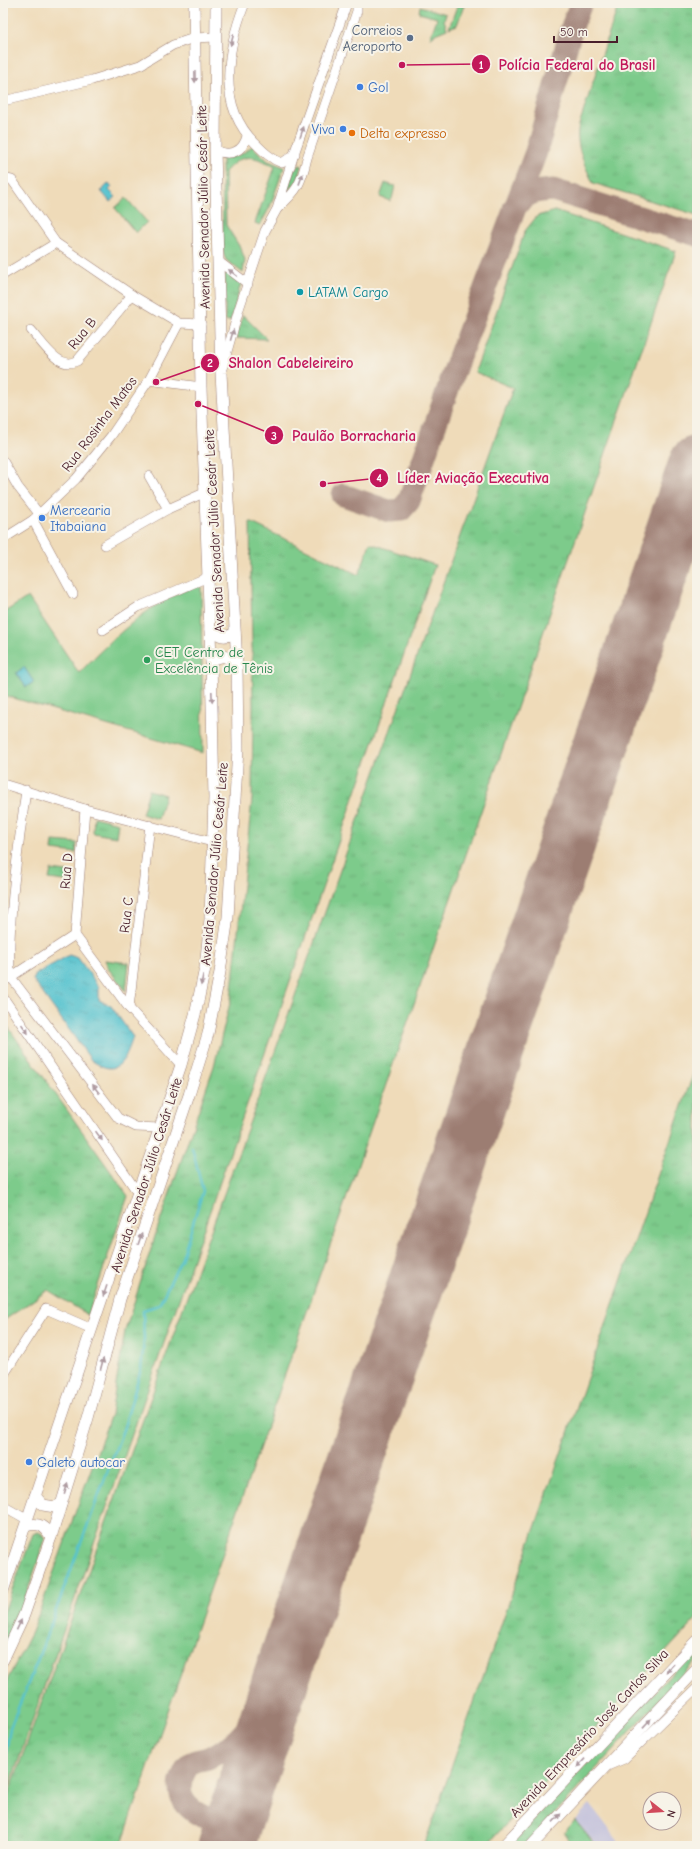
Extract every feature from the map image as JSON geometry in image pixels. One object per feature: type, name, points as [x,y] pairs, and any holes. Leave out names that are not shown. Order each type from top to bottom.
[{"type":"main road","name":"Avenida Senador Júlio Cesár Leite","points":[[3,1591],[181,1065],[196,1011],[205,968],[210,919],[214,754],[206,492],[201,387],[194,3]]},
{"type":"main road","name":"Avenida Senador Júlio Cesár Leite","points":[[3,1660],[24,1615],[51,1537],[88,1418],[120,1299],[208,1034],[220,972],[228,917],[238,749],[237,664],[221,373],[215,150],[216,3]]},
{"type":"main road","points":[[210,629],[222,637],[229,637],[235,633]]},
{"type":"main road","points":[[211,660],[224,656],[237,664]]},
{"type":"main road","points":[[35,1496],[43,1506],[55,1507],[61,1504]]},
{"type":"main road","points":[[27,1523],[39,1524],[44,1527],[51,1537]]},
{"type":"main road","name":"Avenida Empresário José Carlos Silva","points":[[503,1846],[697,1640]]},
{"type":"main road","points":[[531,1846],[697,1669]]},
{"type":"street","points":[[244,3],[230,48],[228,72],[230,99],[233,110],[247,136],[270,158],[282,163],[294,154]]},
{"type":"street","points":[[221,373],[265,231],[277,209],[294,154],[347,3]]},
{"type":"street","points":[[277,209],[297,190],[302,180],[307,158],[357,12],[357,3]]},
{"type":"street","points":[[3,101],[92,80],[140,65],[173,45],[194,38],[216,37]]},
{"type":"street","points":[[215,150],[232,153],[238,151],[246,142],[247,136]]},
{"type":"street","points":[[294,154],[307,158]]},
{"type":"street","points":[[6,180],[12,180],[56,243],[132,295],[179,323],[201,324]]},
{"type":"street","points":[[3,275],[56,243]]},
{"type":"street","points":[[218,261],[248,284]]},
{"type":"street","name":"Rua B","points":[[31,330],[63,363],[72,364],[77,362],[132,295]]},
{"type":"street","name":"Rua Rosinha Matos","points":[[3,539],[36,517],[76,479],[111,436],[149,380],[179,323]]},
{"type":"street","points":[[149,380],[201,387]]},
{"type":"street","points":[[3,461],[36,517],[73,594]]},
{"type":"street","points":[[149,476],[168,509]]},
{"type":"street","points":[[105,545],[168,509],[206,492]]},
{"type":"street","points":[[103,630],[138,607],[208,577]]},
{"type":"street","points":[[3,784],[85,809],[212,842]]},
{"type":"street","points":[[6,979],[11,907],[26,790]]},
{"type":"street","name":"Rua D","points":[[75,934],[85,809]]},
{"type":"street","name":"Rua C","points":[[129,1008],[150,825]]},
{"type":"street","points":[[6,979],[75,934],[129,1008],[181,1065]]},
{"type":"street","points":[[3,965],[6,979],[118,1118],[136,1127],[146,1129],[160,1128]]},
{"type":"street","points":[[3,997],[138,1193]]},
{"type":"street","points":[[3,1376],[46,1309],[92,1329]]},
{"type":"street","points":[[3,1506],[27,1523]]},
{"type":"street","points":[[605,1768],[617,1764],[628,1757],[697,1688]]},
{"type":"shaded area","points":[[590,1804],[622,1846],[597,1846],[575,1820]]},
{"type":"green space","points":[[458,3],[465,3],[457,25],[449,28]]},
{"type":"green space","points":[[619,3],[697,3],[697,215],[593,183],[581,155],[578,140],[579,125]]},
{"type":"green space","points":[[420,6],[446,14],[444,20],[447,29],[430,38],[437,18],[419,13]]},
{"type":"green space","points":[[252,146],[268,161],[284,167],[270,207],[260,225],[255,223],[275,167],[255,158],[243,158],[231,165],[225,172],[226,225],[241,249],[245,260],[243,273],[226,260],[223,253],[222,157],[238,155]]},
{"type":"green space","points":[[300,165],[302,166],[299,178],[286,195],[294,169]]},
{"type":"green space","points":[[385,183],[395,186],[392,199],[390,201],[380,197]]},
{"type":"green space","points":[[126,198],[147,222],[136,233],[115,208]]},
{"type":"green space","points":[[555,211],[676,251],[121,1846],[3,1846],[3,1810],[513,388],[475,372],[525,231],[537,216]]},
{"type":"green space","points":[[225,271],[241,283],[231,320],[229,321],[225,320]]},
{"type":"green space","points":[[243,315],[267,339],[236,338]]},
{"type":"green space","points":[[250,522],[359,575],[370,543],[435,565],[3,1805],[3,1688],[32,1632],[111,1414],[125,1331],[157,1230],[214,1066],[231,999],[252,799],[253,706]]},
{"type":"green space","name":"CET Centro de Excelência de Tênis","points":[[201,585],[203,753],[3,695],[3,613],[28,597],[79,673],[135,620],[167,599],[183,591]]},
{"type":"green space","points":[[149,790],[165,795],[158,819],[142,814]]},
{"type":"green space","points":[[94,817],[118,823],[116,837],[93,833]]},
{"type":"green space","points":[[53,841],[77,843],[76,853],[52,850]]},
{"type":"green space","points":[[51,870],[75,873],[73,882],[49,879]]},
{"type":"green space","points":[[105,960],[129,963],[126,991],[110,971]]},
{"type":"green space","points":[[3,1020],[128,1196],[88,1315],[48,1290],[3,1321]]},
{"type":"green space","points":[[697,1063],[697,1618],[486,1846],[424,1846]]},
{"type":"green space","points":[[38,1532],[42,1534],[45,1540],[16,1625],[3,1651],[3,1614],[33,1534]]},
{"type":"green space","points":[[697,1647],[697,1659],[525,1846],[509,1846]]},
{"type":"green space","points":[[575,1820],[596,1846],[574,1846],[564,1833]]},
{"type":"water","points":[[109,183],[112,187],[109,190],[116,197],[110,202],[101,191]]},
{"type":"water","points":[[24,667],[34,682],[26,687],[16,673]]},
{"type":"water","points":[[69,955],[78,958],[99,987],[99,1000],[111,1006],[133,1037],[127,1053],[119,1065],[108,1068],[91,1060],[33,980],[36,974]]},
{"type":"waterway","points":[[3,1769],[10,1728],[36,1664],[124,1427],[141,1369],[144,1339],[143,1310],[159,1305],[182,1258],[203,1191],[192,1147]]},
{"type":"taxiway","points":[[343,495],[389,511],[401,510],[409,501],[458,360],[536,152],[572,27],[581,3]]},
{"type":"taxiway","points":[[514,208],[523,199],[535,192],[553,190],[697,235]]},
{"type":"taxiway","points":[[243,1796],[229,1811],[211,1819],[198,1814],[187,1805],[183,1799],[180,1786],[184,1772],[191,1763],[208,1758],[218,1753],[233,1743],[245,1731],[269,1696],[288,1658]]},
{"type":"runway","points":[[226,1846],[288,1658],[697,464]]},
{"type":"place","name":"Correios Aeroporto","points":[[410,38]]},
{"type":"place","name":"Polícia Federal do Brasil","points":[[402,65]]},
{"type":"place","name":"Gol","points":[[360,87]]},
{"type":"place","name":"Viva","points":[[343,129]]},
{"type":"place","name":"Delta expresso","points":[[352,133]]},
{"type":"place","name":"LATAM Cargo","points":[[300,292]]},
{"type":"place","name":"Shalon Cabeleireiro","points":[[156,382]]},
{"type":"place","name":"Paulão Borracharia","points":[[198,404]]},
{"type":"place","name":"Líder Aviação Executiva","points":[[323,484]]},
{"type":"place","name":"Mercearia Itabaiana","points":[[42,518]]},
{"type":"place","name":"CET Centro de Excelência de Tênis","points":[[147,660]]},
{"type":"place","name":"Galeto autocar","points":[[29,1462]]}]
